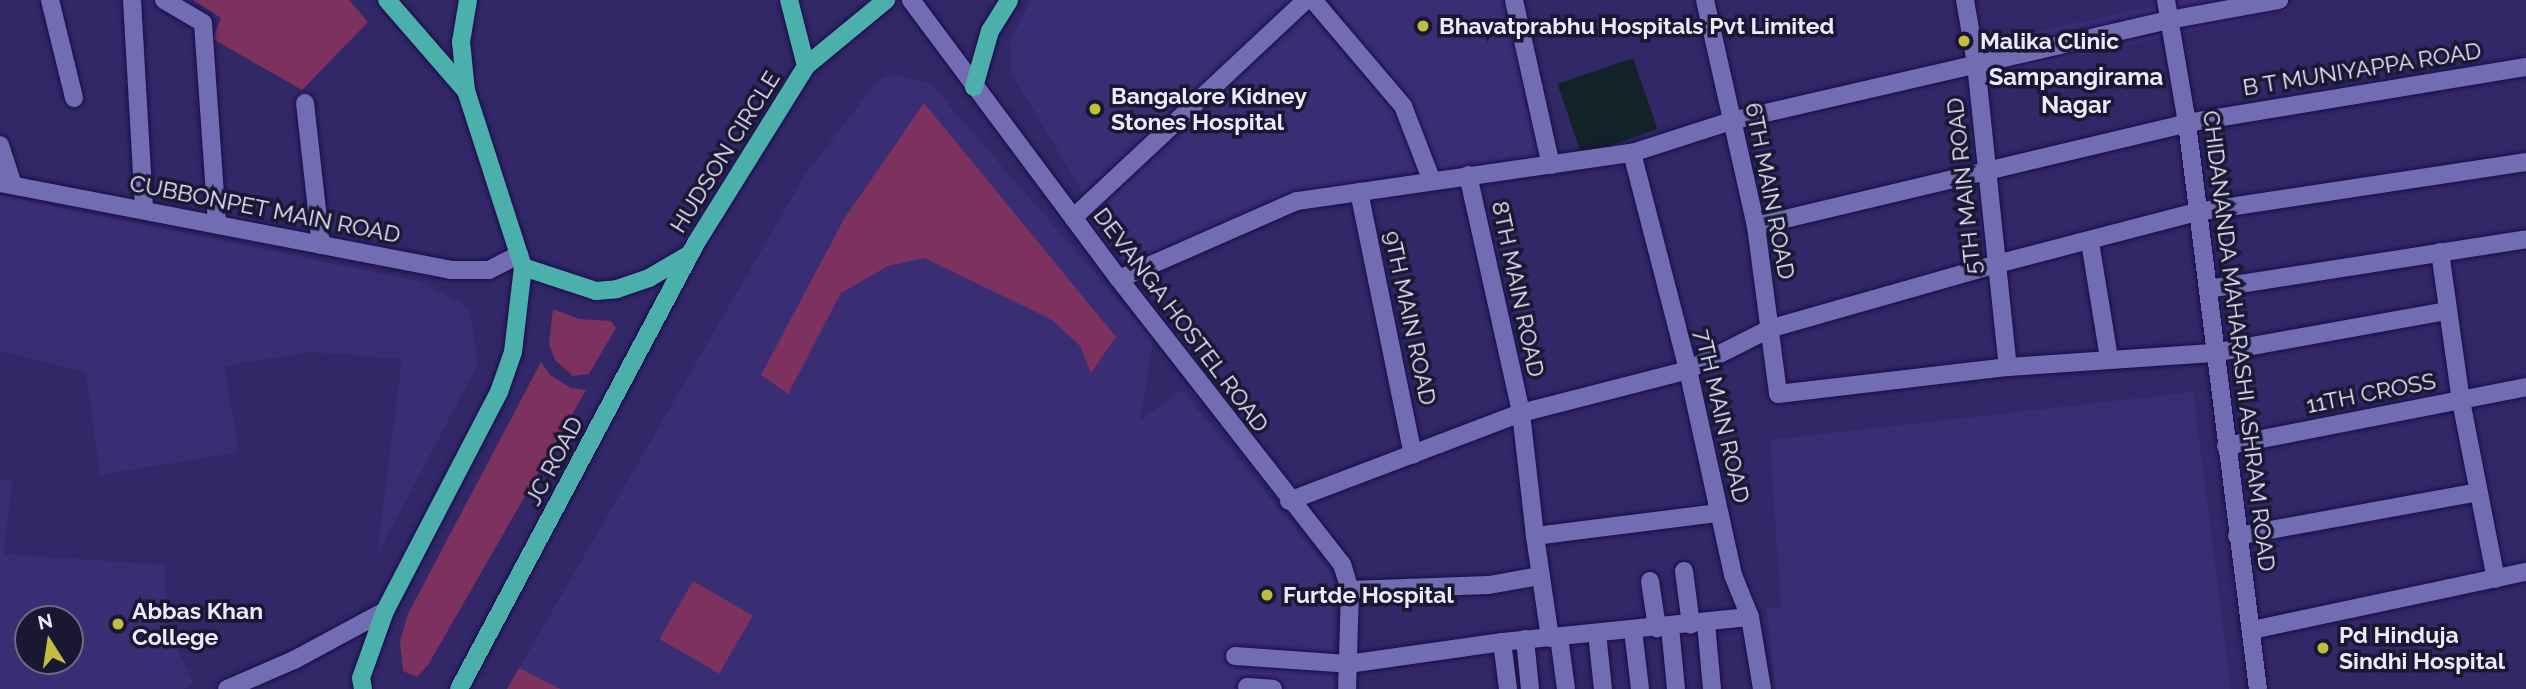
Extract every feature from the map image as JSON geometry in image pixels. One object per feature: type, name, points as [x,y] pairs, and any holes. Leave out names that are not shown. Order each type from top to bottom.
[{"type":"main road","points":[[387,0],[466,91]]},
{"type":"main road","points":[[363,689],[361,678],[385,611],[499,393],[513,352],[521,261],[466,91],[461,42],[468,0]]},
{"type":"main road","name":"HUDSON CIRCLE","points":[[521,261],[596,291],[617,289],[649,278],[690,254],[806,66],[789,0]]},
{"type":"main road","points":[[806,66],[886,0]]},
{"type":"main road","points":[[974,87],[990,31],[1009,0]]},
{"type":"main road","name":"JC ROAD","points":[[459,689],[690,254]]},
{"type":"street","points":[[50,0],[74,97]]},
{"type":"street","points":[[132,0],[144,210]]},
{"type":"street","points":[[164,0],[203,23],[217,224]]},
{"type":"street","name":"DEVANGA HOSTEL ROAD","points":[[911,0],[1119,279],[1289,501],[1342,564],[1350,590],[1347,689]]},
{"type":"street","points":[[1073,218],[1306,0]]},
{"type":"street","points":[[1313,0],[1403,106],[1432,181]]},
{"type":"street","points":[[1514,0],[1551,165]]},
{"type":"street","name":"6TH MAIN ROAD","points":[[1705,0],[1756,226],[1778,394],[2008,367]]},
{"type":"street","name":"5TH MAIN ROAD","points":[[1965,0],[1976,64],[1985,171],[2008,367]]},
{"type":"street","name":"CHIDANANDA MAHARASHI ASHRAM ROAD","points":[[2166,0],[2187,122],[2196,212],[2208,289],[2213,353],[2258,689]]},
{"type":"street","points":[[1119,279],[1297,201],[1632,153],[1731,121],[2169,20],[2279,0]]},
{"type":"street","name":"B T MUNIYAPPA ROAD","points":[[1756,226],[2187,122],[2526,67]]},
{"type":"street","points":[[305,103],[321,245]]},
{"type":"street","points":[[0,145],[7,184]]},
{"type":"street","name":"7TH MAIN ROAD","points":[[1632,153],[1688,370],[1733,575],[1750,617],[1762,689]]},
{"type":"street","points":[[1289,501],[1521,413],[1688,370],[1769,329],[1997,264],[2090,242],[2196,212],[2526,162]]},
{"type":"street","name":"8TH MAIN ROAD","points":[[1468,175],[1521,413],[1540,576],[1566,689]]},
{"type":"street","name":"CUBBONPET MAIN ROAD","points":[[7,184],[450,270],[489,270],[521,261]]},
{"type":"street","name":"9TH MAIN ROAD","points":[[1359,192],[1413,454]]},
{"type":"street","points":[[2208,289],[2526,239]]},
{"type":"street","points":[[2090,242],[2109,358]]},
{"type":"street","points":[[2440,251],[2461,401],[2496,579]]},
{"type":"street","points":[[2008,367],[2213,353],[2447,311]]},
{"type":"street","name":"11TH CROSS","points":[[2226,446],[2526,387]]},
{"type":"street","points":[[2237,536],[2478,492]]},
{"type":"street","points":[[1535,536],[1718,513]]},
{"type":"street","points":[[1684,571],[1699,624],[1712,689]]},
{"type":"street","points":[[2252,630],[2526,572]]},
{"type":"street","points":[[1350,590],[1489,585],[1540,576]]},
{"type":"street","points":[[1650,581],[1664,627],[1676,689]]},
{"type":"street","points":[[227,689],[294,660],[385,611]]},
{"type":"street","points":[[1235,656],[1348,664],[1525,639],[1750,617]]},
{"type":"street","points":[[1633,629],[1640,689]]},
{"type":"street","points":[[1597,633],[1603,689]]},
{"type":"street","points":[[1525,639],[1530,689]]},
{"type":"street","points":[[1502,642],[1508,689]]},
{"type":"street","points":[[1247,687],[1273,689]]},
{"type":"street","points":[[227,689],[234,689]]},
{"type":"shaded area","points":[[193,0],[349,0],[368,22],[302,90],[213,39],[221,18]]},
{"type":"shaded area","points":[[1031,0],[1297,0],[1390,106],[1413,142],[1418,171],[1296,192],[1126,265],[1011,72],[1010,41]]},
{"type":"shaded area","points":[[1330,0],[1524,0],[1542,156],[1434,170],[1405,105]]},
{"type":"shaded area","points":[[2183,0],[2288,0],[2290,10],[2004,72],[1997,40]]},
{"type":"shaded area","points":[[893,74],[929,84],[938,92],[1153,341],[1140,420],[1182,390],[1326,566],[1334,580],[1333,689],[507,689],[805,175],[877,81]]},
{"type":"shaded area","points":[[924,103],[1116,337],[1091,373],[1080,346],[1051,319],[924,258],[888,266],[841,293],[788,394],[761,375],[844,219]]},
{"type":"shaded area","points":[[0,195],[418,281],[464,304],[470,313],[478,364],[377,555],[402,359],[312,352],[224,366],[239,452],[100,475],[86,372],[0,351]]},
{"type":"shaded area","points":[[553,309],[579,319],[611,321],[616,328],[589,374],[573,376],[555,360],[549,344]]},
{"type":"shaded area","points":[[541,362],[550,375],[571,388],[586,390],[428,665],[417,677],[403,671],[400,641],[408,614]]},
{"type":"shaded area","points":[[2193,392],[2231,689],[1776,689],[1766,608],[1781,607],[1770,440]]},
{"type":"shaded area","name":"Abbas Khan College","points":[[0,480],[12,480],[4,554],[165,565],[167,629],[194,684],[183,689],[0,689]]},
{"type":"shaded area","points":[[693,581],[753,616],[719,674],[660,639]]},
{"type":"shaded area","points":[[519,668],[561,689],[507,689]]},
{"type":"water","points":[[1633,58],[1657,129],[1582,155],[1557,84]]},
{"type":"place","name":"Bhavatprabhu Hospitals Pvt Limited","points":[[1423,26]]},
{"type":"place","name":"Malika Clinic","points":[[1964,41]]},
{"type":"place","name":"Bangalore Kidney Stones Hospital","points":[[1095,109]]},
{"type":"place","name":"Furtde Hospital","points":[[1267,595]]},
{"type":"place","name":"Abbas Khan College","points":[[118,624]]},
{"type":"place","name":"Pd Hinduja Sindhi Hospital","points":[[2323,648]]},
{"type":"district","name":"Sampangirama Nagar","points":[[2076,91]]}]
